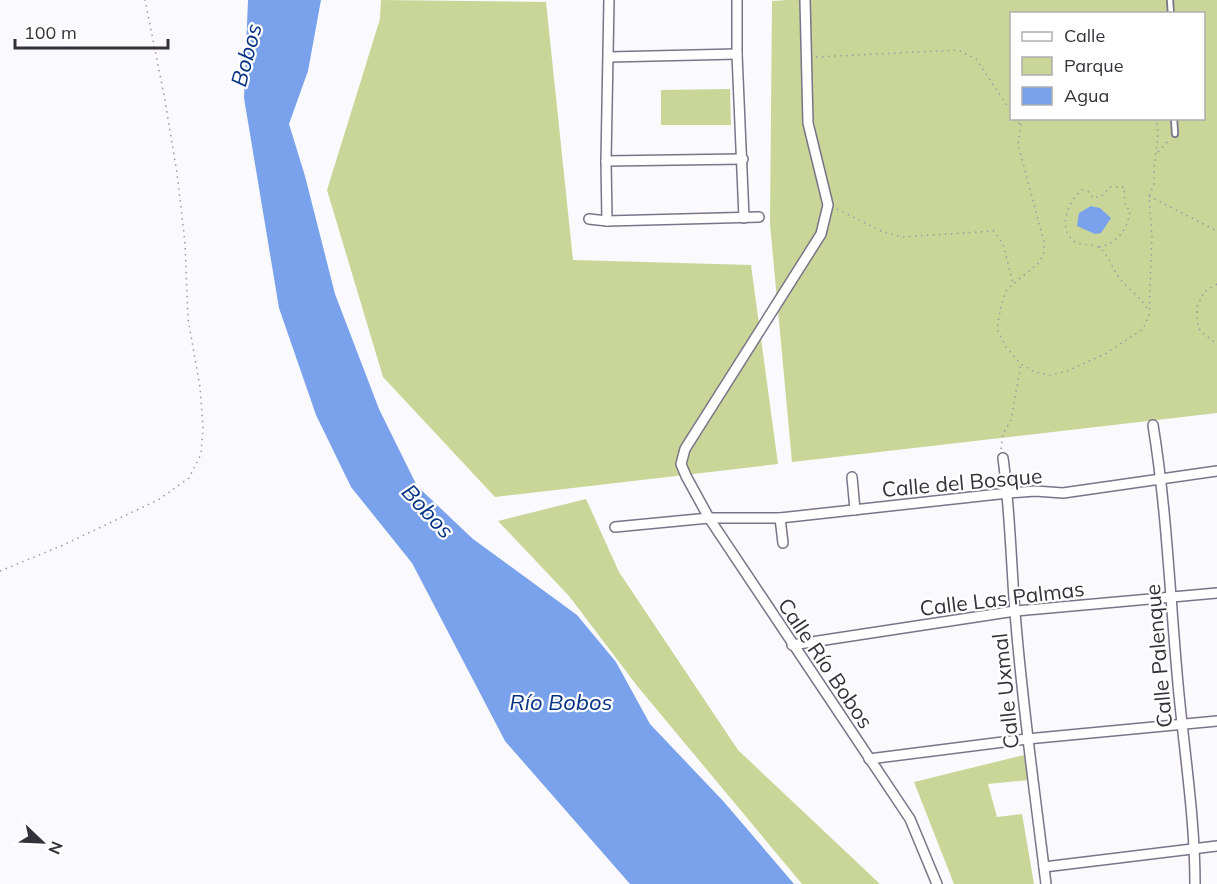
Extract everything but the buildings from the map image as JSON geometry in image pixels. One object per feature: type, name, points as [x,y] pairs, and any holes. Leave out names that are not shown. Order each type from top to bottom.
[{"type":"street","points":[[607,221],[609,0]]},
{"type":"street","points":[[737,0],[744,218]]},
{"type":"street","points":[[805,0],[808,123],[828,205]]},
{"type":"street","points":[[609,57],[737,54]]},
{"type":"street","points":[[606,161],[743,159]]},
{"type":"street","name":"Calle Río Bobos","points":[[828,205],[821,234],[685,449],[681,464],[709,518],[910,819],[937,884]]},
{"type":"street","points":[[589,219],[607,221],[759,217]]},
{"type":"street","name":"Calle Palenque","points":[[1153,425],[1161,478],[1170,598],[1195,848],[1195,884]]},
{"type":"street","name":"Calle Uxmal","points":[[1003,458],[1008,494],[1015,612],[1027,739],[1046,884]]},
{"type":"street","name":"Calle del Bosque","points":[[615,527],[709,518],[780,518],[1035,491],[1063,493],[1217,471]]},
{"type":"street","points":[[852,477],[855,510]]},
{"type":"street","points":[[780,518],[783,543]]},
{"type":"street","name":"Calle Las Palmas","points":[[792,645],[1015,612],[1217,593]]},
{"type":"street","points":[[869,759],[1027,739],[1217,721]]},
{"type":"street","points":[[1044,867],[1217,846]]},
{"type":"lane","points":[[1174,120],[1175,134]]},
{"type":"path","points":[[0,572],[158,500],[189,478],[201,454],[200,387],[188,319],[185,243],[177,173],[165,95],[145,0]]},
{"type":"path","points":[[806,58],[958,50],[976,59],[1010,111]]},
{"type":"path","points":[[1016,120],[1021,128]]},
{"type":"path","points":[[1022,120],[1018,144],[1044,242],[1044,252],[1040,262],[1007,289],[997,329],[1006,347],[1021,364],[1035,372],[1050,375],[1067,371],[1105,354],[1143,329],[1149,315],[1152,237],[1149,196],[1154,184],[1157,153],[1156,120]]},
{"type":"path","points":[[1157,153],[1175,134]]},
{"type":"path","points":[[1099,248],[1110,244],[1126,230],[1130,210],[1125,206],[1124,187],[1110,187],[1102,196],[1094,198],[1089,192],[1082,190],[1073,197],[1065,225],[1069,235],[1076,243],[1099,248],[1119,278],[1146,305],[1149,315]]},
{"type":"path","points":[[1149,196],[1217,231]]},
{"type":"path","points":[[828,205],[881,231],[901,237],[994,231],[1003,244],[1013,283]]},
{"type":"path","points":[[1217,284],[1203,292],[1197,307],[1197,321],[1200,331],[1217,344]]},
{"type":"path","points":[[1003,458],[1000,446],[1003,434],[1011,420],[1021,364]]},
{"type":"green space","points":[[381,0],[546,2],[573,260],[751,265],[778,464],[495,497],[383,377],[327,190],[380,19]]},
{"type":"green space","points":[[1217,0],[1217,413],[792,462],[770,224],[772,1]]},
{"type":"green space","points":[[730,89],[731,125],[661,125],[661,90]]},
{"type":"green space","points":[[586,499],[619,572],[738,750],[880,884],[802,884],[638,687],[569,596],[498,521]]},
{"type":"green space","points":[[1024,755],[1029,780],[988,784],[997,817],[1022,814],[1034,884],[954,884],[914,782]]},
{"type":"water","name":"Río Bobos","points":[[248,0],[321,0],[308,71],[289,124],[305,176],[335,294],[379,409],[417,486],[473,539],[577,615],[616,662],[650,724],[724,802],[794,884],[630,884],[505,741],[412,563],[351,487],[316,415],[279,308],[244,98]]},
{"type":"water","points":[[1091,206],[1100,208],[1111,218],[1101,233],[1095,234],[1077,226],[1079,213]]},
{"type":"water label","name":"Bobos","points":[[246,55]]},
{"type":"water label","name":"Bobos","points":[[428,511]]}]
